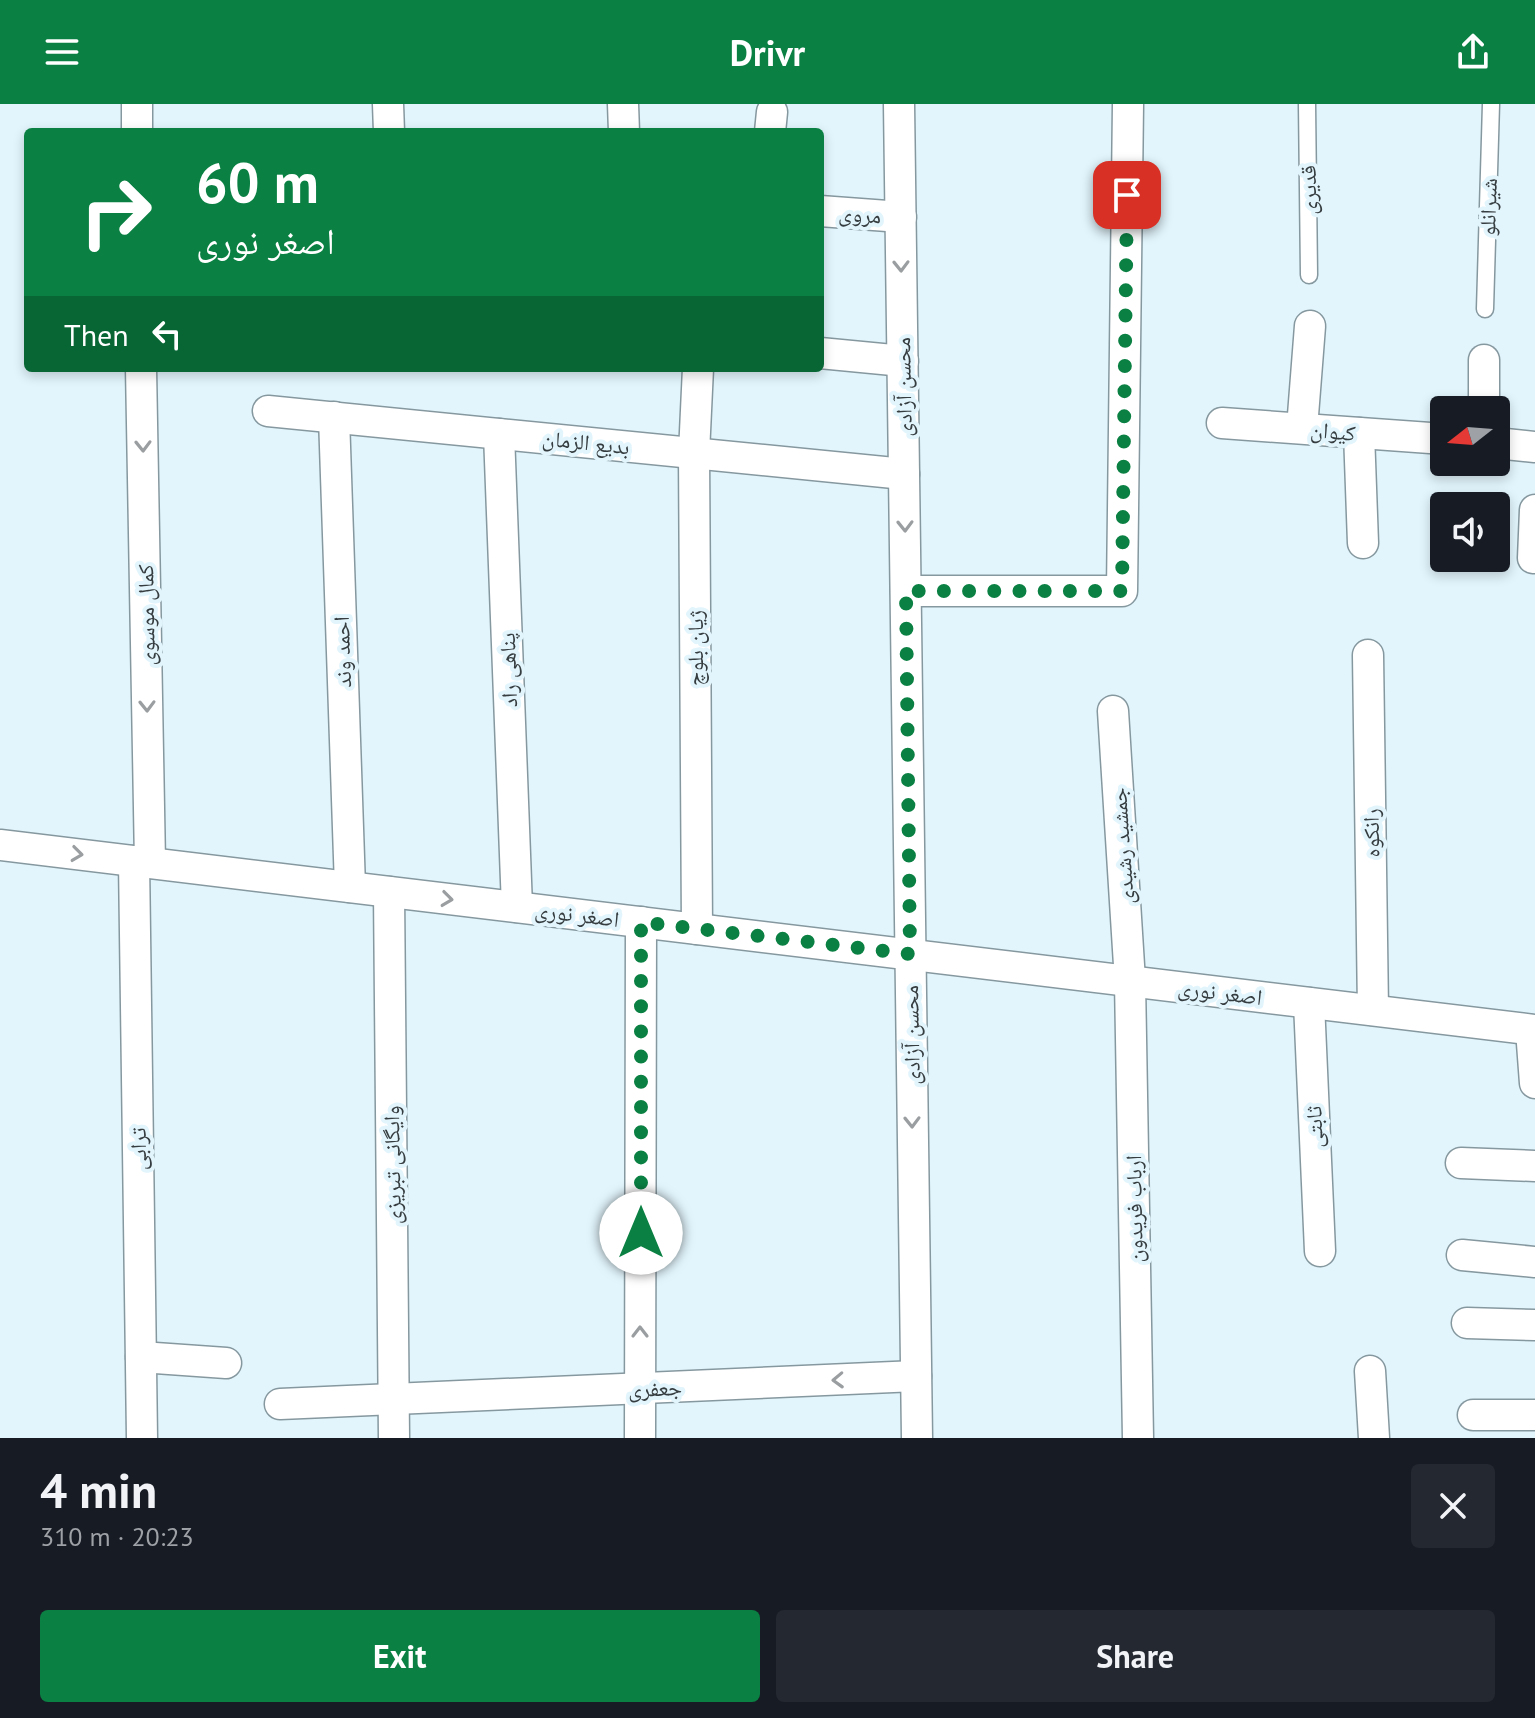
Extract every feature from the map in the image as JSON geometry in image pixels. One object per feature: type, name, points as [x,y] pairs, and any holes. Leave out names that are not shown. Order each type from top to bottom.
[{"type":"street","points":[[137,104],[137,128]]},
{"type":"street","points":[[388,104],[389,128]]},
{"type":"street","points":[[623,104],[624,128]]},
{"type":"street","name":"محسن آزادی","points":[[899,104],[917,1438]]},
{"type":"street","points":[[906,591],[1122,591],[1128,104]]},
{"type":"street","name":"مروی","points":[[824,211],[901,217]]},
{"type":"street","points":[[1302,428],[1310,326]]},
{"type":"street","points":[[824,353],[903,361]]},
{"type":"street","points":[[1484,360],[1484,396]]},
{"type":"street","name":"کمال موسوی","points":[[141,372],[142,862]]},
{"type":"street","name":"ژیان بلوچ","points":[[697,929],[694,453],[698,372]]},
{"type":"street","name":"بدیع الزمان","points":[[268,411],[904,474]]},
{"type":"street","name":"احمد وند","points":[[334,417],[350,887]]},
{"type":"street","name":"کیوان","points":[[1222,423],[1430,438]]},
{"type":"street","points":[[1359,433],[1363,543]]},
{"type":"street","name":"پناهی راد","points":[[499,434],[517,907]]},
{"type":"street","points":[[1510,444],[1535,447]]},
{"type":"street","points":[[1533,558],[1535,510]]},
{"type":"street","name":"رانکوه","points":[[1368,655],[1373,1010]]},
{"type":"street","name":"جمشید رشیدی","points":[[1113,711],[1130,981]]},
{"type":"street","name":"اصغر نوری","points":[[0,845],[1533,1030]]},
{"type":"street","name":"ترابی","points":[[142,862],[142,1438]]},
{"type":"street","name":"وایگانی تبریزی","points":[[389,892],[394,1438]]},
{"type":"street","points":[[640,1438],[641,922]]},
{"type":"street","name":"ارباب فریدون","points":[[1130,981],[1138,1438]]},
{"type":"street","name":"ثابتی","points":[[1309,1003],[1320,1251]]},
{"type":"street","points":[[1533,1030],[1535,1083]]},
{"type":"street","points":[[1461,1163],[1535,1166]]},
{"type":"street","points":[[1462,1255],[1535,1262]]},
{"type":"street","points":[[1467,1323],[1535,1325]]},
{"type":"street","points":[[141,1357],[226,1363]]},
{"type":"street","points":[[1370,1371],[1374,1438]]},
{"type":"street","name":"جعفری","points":[[280,1404],[916,1376]]},
{"type":"street","points":[[1473,1415],[1535,1415]]},
{"type":"lane","name":"قدیری","points":[[1307,104],[1309,275]]},
{"type":"lane","name":"شیرانلو","points":[[1485,309],[1491,104]]},
{"type":"route","points":[[641,1233],[641,922],[910,954],[906,591],[1122,591],[1127,195]]}]
